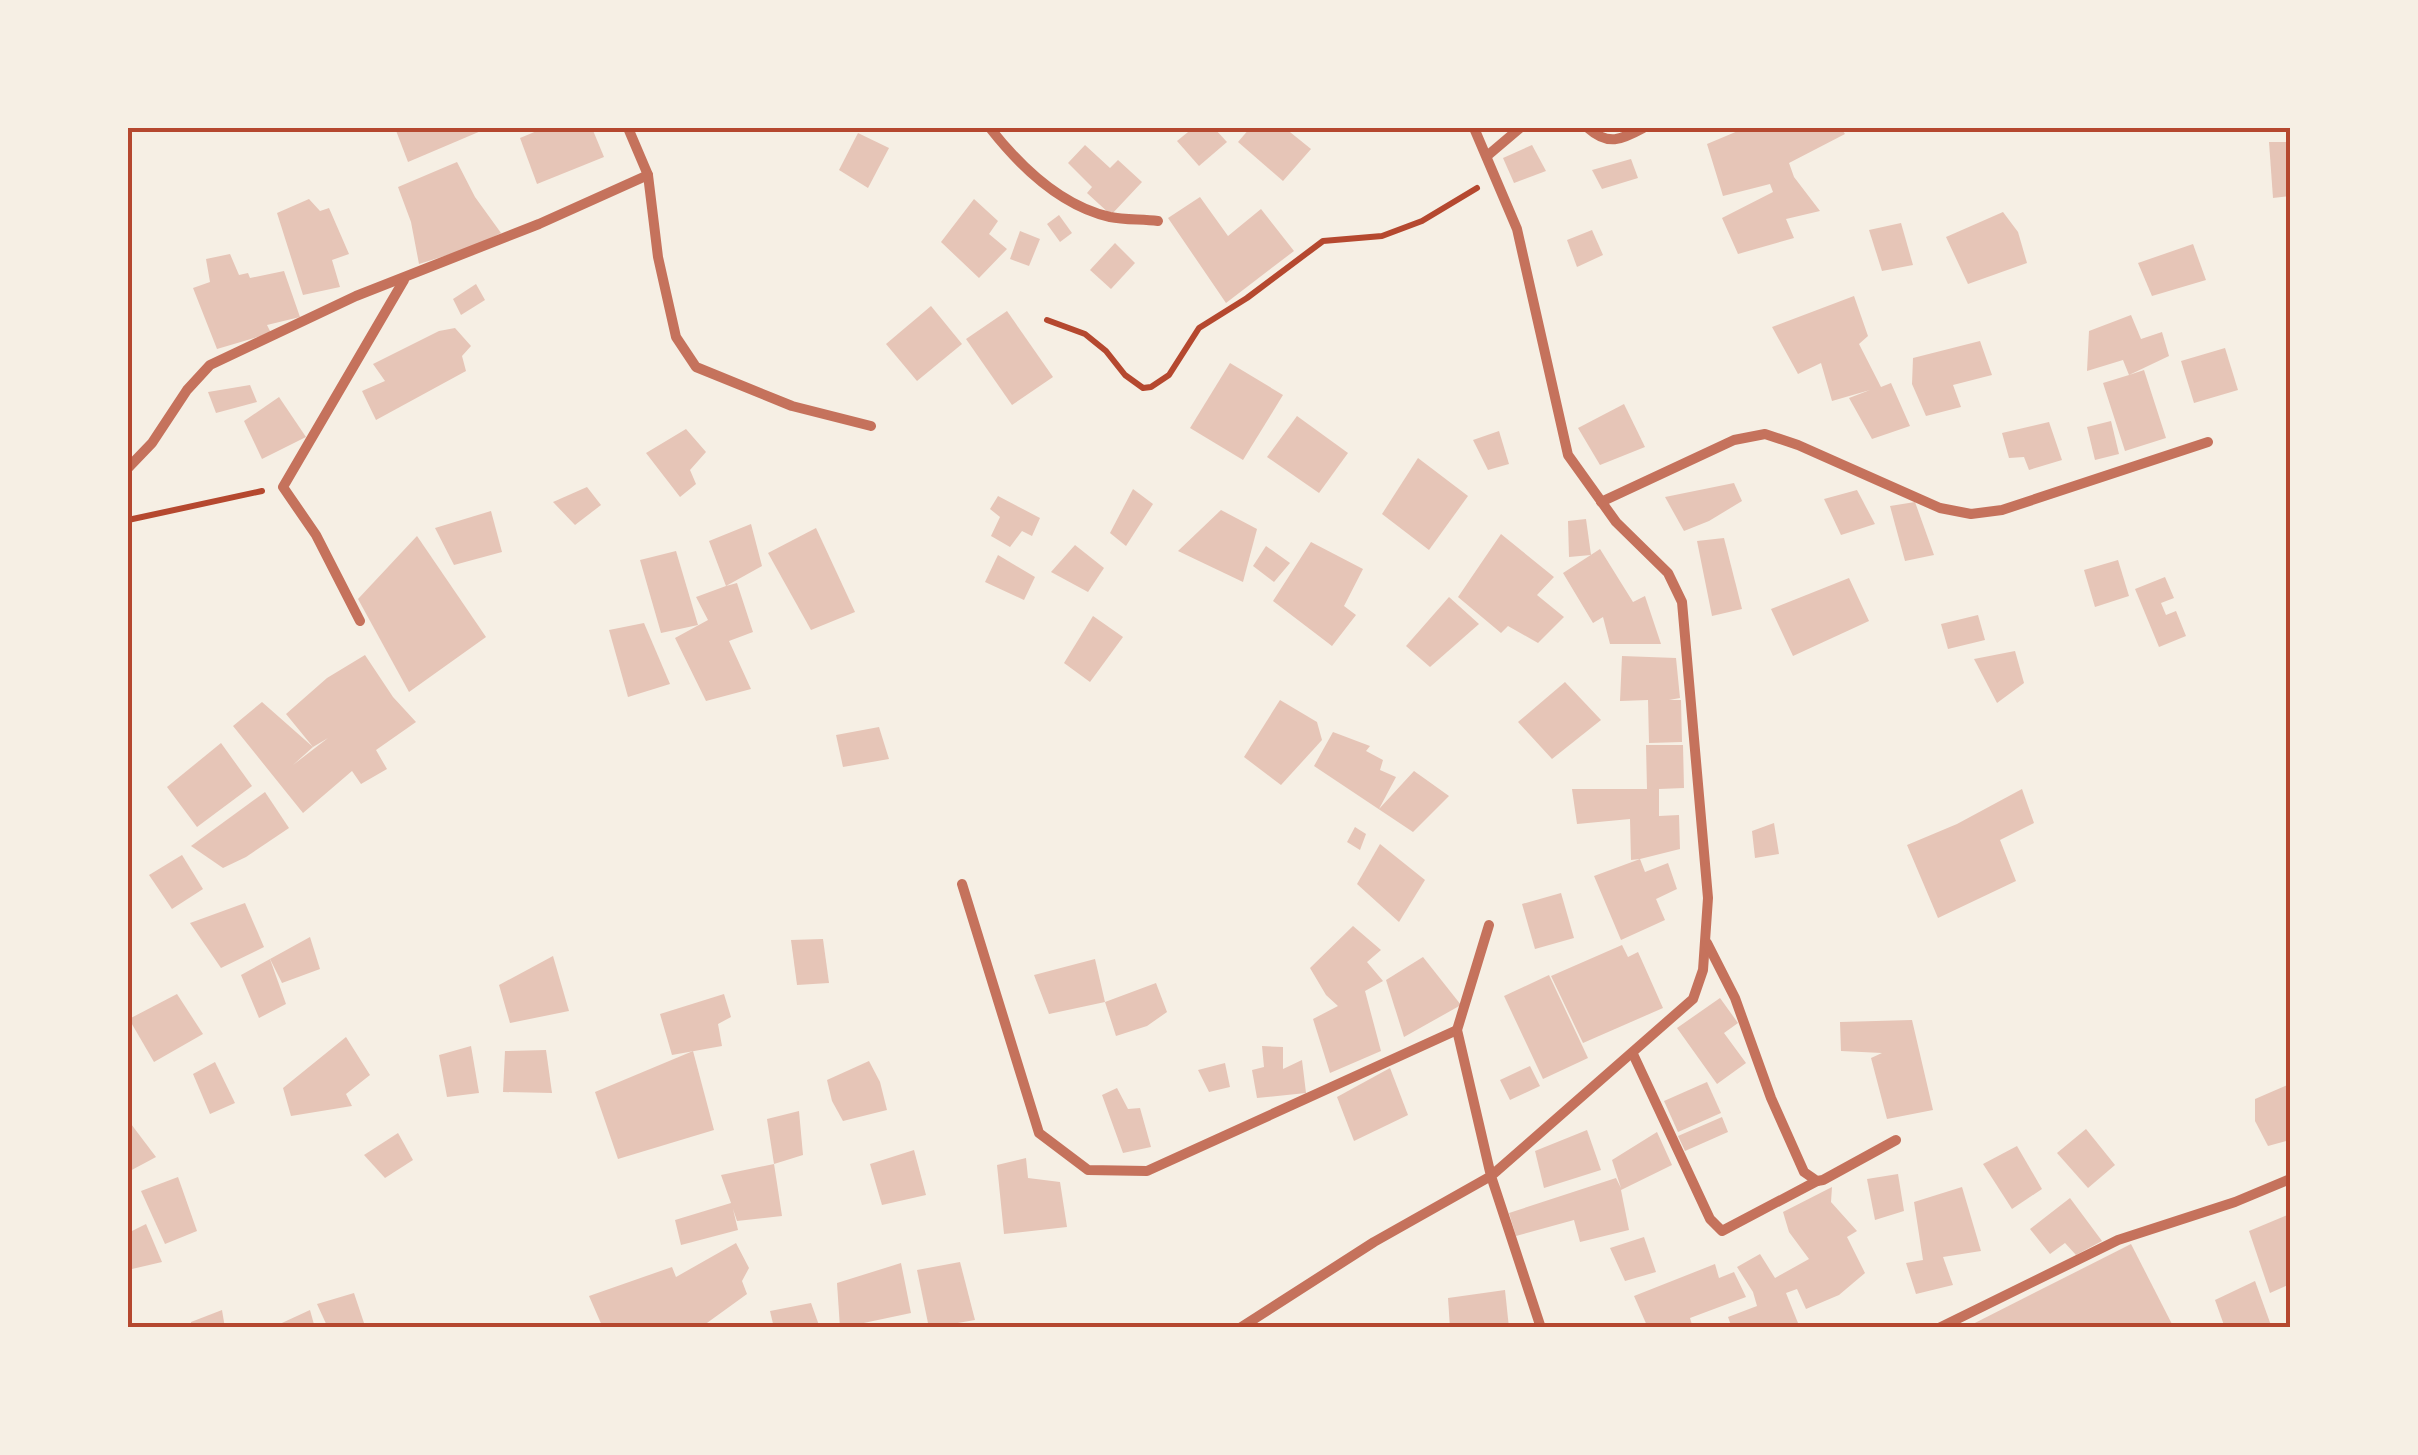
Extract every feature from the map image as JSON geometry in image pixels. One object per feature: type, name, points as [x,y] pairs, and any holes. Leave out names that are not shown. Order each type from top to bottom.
[{"type":"street","points":[[628,128],[648,175],[658,257],[676,338],[696,367],[792,406],[871,426]]},
{"type":"street","points":[[990,128],[1017,161],[1082,206],[1110,217],[1158,221]]},
{"type":"street","points":[[1240,1328],[1374,1242],[1490,1176],[1693,999],[1704,970],[1708,898],[1682,602],[1668,573],[1616,522],[1568,455],[1517,228],[1474,128]]},
{"type":"street","points":[[1487,156],[1520,128]]},
{"type":"street","points":[[1588,128],[1606,141],[1621,140],[1642,128]]},
{"type":"street","points":[[128,468],[152,443],[186,390],[210,366],[356,296],[538,224],[648,175]]},
{"type":"street","points":[[360,621],[316,535],[283,487],[404,279]]},
{"type":"street","points":[[1601,502],[1734,440],[1765,434],[1940,508],[1971,514],[2002,510],[2208,442]]},
{"type":"street","points":[[962,884],[1039,1133],[1088,1170],[1147,1172],[1457,1030]]},
{"type":"street","points":[[1489,925],[1457,1030],[1490,1176],[1541,1328]]},
{"type":"street","points":[[1706,942],[1735,998],[1804,1172],[1817,1181]]},
{"type":"street","points":[[1633,1054],[1717,1228],[1729,1230],[1896,1140]]},
{"type":"street","points":[[1939,1328],[2118,1240],[2290,1180]]},
{"type":"path","points":[[1047,320],[1085,334],[1126,376],[1143,388],[1151,388],[1170,374],[1199,328],[1247,298],[1323,241],[1382,236],[1422,221],[1496,177]]},
{"type":"path","points":[[128,520],[283,487]]},
{"type":"building","points":[[395,128],[488,128],[408,162]]},
{"type":"building","points":[[544,128],[592,128],[604,157],[537,184],[520,138]]},
{"type":"building","points":[[1193,128],[1214,128],[1227,142],[1199,166],[1177,141]]},
{"type":"building","points":[[1250,128],[1285,128],[1311,149],[1283,181],[1238,142]]},
{"type":"building","points":[[1745,128],[1841,128],[1845,134],[1789,163],[1794,177],[1820,211],[1786,219],[1794,238],[1738,254],[1722,218],[1773,192],[1770,184],[1723,196],[1707,144]]},
{"type":"building","points":[[858,133],[889,148],[868,188],[839,170]]},
{"type":"building","points":[[2269,142],[2290,142],[2290,196],[2273,198]]},
{"type":"building","points":[[1085,145],[1110,168],[1118,160],[1142,182],[1111,215],[1087,193],[1092,187],[1068,163]]},
{"type":"building","points":[[1532,145],[1546,171],[1514,183],[1503,158]]},
{"type":"building","points":[[1631,159],[1638,178],[1602,189],[1592,170]]},
{"type":"building","points":[[457,162],[475,197],[501,233],[473,247],[419,264],[411,222],[398,187]]},
{"type":"building","points":[[1200,197],[1228,236],[1261,209],[1294,251],[1226,303],[1168,218]]},
{"type":"building","points":[[309,199],[320,211],[329,208],[349,254],[332,260],[340,287],[303,295],[277,213]]},
{"type":"building","points":[[974,199],[998,221],[989,234],[1007,249],[979,278],[941,242]]},
{"type":"building","points":[[2003,212],[2018,232],[2027,263],[1968,284],[1946,237]]},
{"type":"building","points":[[1059,215],[1072,233],[1060,242],[1047,224]]},
{"type":"building","points":[[1901,223],[1913,265],[1882,271],[1869,230]]},
{"type":"building","points":[[1592,230],[1603,255],[1577,267],[1567,240]]},
{"type":"building","points":[[1020,231],[1040,239],[1029,266],[1010,259]]},
{"type":"building","points":[[1115,243],[1135,263],[1111,289],[1090,270]]},
{"type":"building","points":[[2193,244],[2206,280],[2152,296],[2138,263]]},
{"type":"building","points":[[230,254],[239,275],[248,273],[250,278],[284,271],[300,317],[267,325],[271,333],[217,349],[193,288],[210,282],[206,259]]},
{"type":"building","points":[[476,284],[485,300],[461,315],[453,299]]},
{"type":"building","points":[[1854,296],[1868,336],[1859,344],[1881,387],[1891,383],[1910,426],[1872,439],[1849,398],[1870,390],[1832,401],[1821,363],[1798,374],[1772,327]]},
{"type":"building","points":[[931,306],[962,344],[917,381],[886,344]]},
{"type":"building","points":[[1007,311],[1053,377],[1012,405],[966,339]]},
{"type":"building","points":[[2131,315],[2141,339],[2162,332],[2169,356],[2129,375],[2123,360],[2087,371],[2089,331]]},
{"type":"building","points":[[455,328],[471,346],[462,356],[466,371],[376,420],[362,391],[385,381],[373,364],[439,331]]},
{"type":"building","points":[[1980,341],[1992,375],[1953,385],[1961,407],[1926,416],[1912,384],[1913,358]]},
{"type":"building","points":[[2225,348],[2238,390],[2194,403],[2181,361]]},
{"type":"building","points":[[1230,363],[1283,395],[1243,460],[1190,428]]},
{"type":"building","points":[[2144,370],[2166,438],[2125,451],[2103,383]]},
{"type":"building","points":[[250,385],[257,402],[216,413],[208,392]]},
{"type":"building","points":[[279,397],[306,437],[262,459],[244,421]]},
{"type":"building","points":[[1624,404],[1645,447],[1600,465],[1578,428]]},
{"type":"building","points":[[1297,416],[1348,453],[1319,493],[1267,457]]},
{"type":"building","points":[[2111,421],[2119,454],[2095,460],[2087,427]]},
{"type":"building","points":[[2049,422],[2062,460],[2029,470],[2024,457],[2009,458],[2002,433]]},
{"type":"building","points":[[686,429],[706,452],[690,470],[696,484],[680,497],[646,453]]},
{"type":"building","points":[[1499,431],[1509,464],[1488,470],[1473,440]]},
{"type":"building","points":[[1418,458],[1468,496],[1429,550],[1382,514]]},
{"type":"building","points":[[1734,483],[1742,501],[1684,531],[1665,497]]},
{"type":"building","points":[[587,487],[601,505],[575,525],[553,502]]},
{"type":"building","points":[[1133,489],[1153,504],[1126,546],[1110,533]]},
{"type":"building","points":[[1857,490],[1875,524],[1841,535],[1824,499]]},
{"type":"building","points":[[998,496],[1040,518],[1032,536],[1022,531],[1010,547],[991,536],[1000,517],[990,509]]},
{"type":"building","points":[[1915,502],[1934,555],[1905,561],[1890,506]]},
{"type":"building","points":[[1221,510],[1257,529],[1243,582],[1178,551]]},
{"type":"building","points":[[491,511],[502,552],[454,565],[435,528]]},
{"type":"building","points":[[1586,519],[1591,555],[1569,557],[1568,521]]},
{"type":"building","points":[[751,524],[762,566],[726,586],[709,541]]},
{"type":"building","points":[[816,528],[855,612],[811,630],[768,553]]},
{"type":"building","points":[[1501,534],[1554,577],[1537,595],[1564,617],[1538,643],[1508,626],[1501,633],[1458,597]]},
{"type":"building","points":[[417,536],[486,637],[409,692],[358,599]]},
{"type":"building","points":[[1724,538],[1742,609],[1712,616],[1697,541]]},
{"type":"building","points":[[1311,542],[1363,569],[1344,606],[1356,615],[1332,646],[1273,601]]},
{"type":"building","points":[[1075,545],[1104,568],[1088,592],[1051,572]]},
{"type":"building","points":[[1266,546],[1290,563],[1274,582],[1253,566]]},
{"type":"building","points":[[1600,549],[1633,602],[1645,596],[1661,644],[1610,644],[1603,617],[1593,623],[1563,573]]},
{"type":"building","points":[[676,551],[698,625],[661,633],[640,560]]},
{"type":"building","points":[[998,555],[1035,577],[1024,600],[985,582]]},
{"type":"building","points":[[2118,560],[2129,596],[2095,607],[2084,570]]},
{"type":"building","points":[[2165,577],[2174,598],[2161,603],[2166,615],[2176,611],[2186,636],[2159,647],[2135,589]]},
{"type":"building","points":[[1849,578],[1869,621],[1793,656],[1771,609]]},
{"type":"building","points":[[737,583],[753,632],[729,641],[751,689],[706,701],[675,638],[708,620],[696,597]]},
{"type":"building","points":[[1449,597],[1479,624],[1430,667],[1406,646]]},
{"type":"building","points":[[1978,615],[1985,640],[1948,649],[1941,624]]},
{"type":"building","points":[[1093,616],[1123,637],[1090,682],[1064,663]]},
{"type":"building","points":[[644,623],[670,684],[628,697],[609,630]]},
{"type":"building","points":[[2015,651],[2024,683],[1997,703],[1974,659]]},
{"type":"building","points":[[365,655],[393,697],[416,722],[376,750],[387,769],[361,784],[352,771],[303,813],[233,726],[262,702],[313,747],[286,714],[327,678]]},
{"type":"building","points":[[1622,656],[1676,658],[1680,698],[1669,700],[1681,700],[1682,742],[1649,743],[1648,700],[1620,701]]},
{"type":"building","points":[[1565,682],[1601,720],[1552,759],[1518,722]]},
{"type":"building","points":[[1280,700],[1317,722],[1322,740],[1281,785],[1244,757]]},
{"type":"building","points":[[879,727],[889,759],[843,767],[836,735]]},
{"type":"building","points":[[1333,732],[1370,746],[1366,751],[1383,760],[1380,770],[1396,777],[1379,809],[1414,771],[1449,796],[1413,832],[1314,766]]},
{"type":"building","points":[[221,743],[252,786],[197,827],[167,787]]},
{"type":"building","points":[[1646,745],[1683,745],[1684,788],[1659,789],[1659,816],[1679,815],[1680,849],[1631,860],[1630,819],[1577,824],[1572,789],[1647,789]]},
{"type":"building","points":[[2022,789],[2034,823],[2000,840],[2016,881],[1938,918],[1907,845],[1957,824]]},
{"type":"building","points":[[265,792],[289,828],[223,868],[191,846]]},
{"type":"building","points":[[1774,823],[1779,854],[1755,858],[1752,831]]},
{"type":"building","points":[[1355,827],[1366,834],[1360,850],[1347,842]]},
{"type":"building","points":[[1380,844],[1425,880],[1399,922],[1357,884]]},
{"type":"building","points":[[182,855],[203,889],[172,909],[149,875]]},
{"type":"building","points":[[1640,859],[1645,872],[1668,863],[1677,889],[1656,899],[1665,920],[1621,940],[1594,876]]},
{"type":"building","points":[[1561,893],[1574,938],[1535,949],[1522,904]]},
{"type":"building","points":[[245,903],[264,947],[221,968],[190,923]]},
{"type":"building","points":[[1353,926],[1381,950],[1367,962],[1383,981],[1365,991],[1381,1051],[1330,1073],[1313,1019],[1338,1006],[1326,995],[1310,968]]},
{"type":"building","points":[[310,937],[320,969],[282,983],[270,959]]},
{"type":"building","points":[[823,939],[829,983],[797,985],[791,940]]},
{"type":"building","points":[[1622,945],[1628,957],[1638,952],[1663,1008],[1583,1043],[1551,976]]},
{"type":"building","points":[[553,956],[569,1011],[510,1023],[499,985]]},
{"type":"building","points":[[1423,957],[1461,1005],[1404,1037],[1386,980]]},
{"type":"building","points":[[270,959],[286,1004],[259,1018],[241,975]]},
{"type":"building","points":[[1095,959],[1105,1002],[1049,1014],[1034,975]]},
{"type":"building","points":[[1549,975],[1588,1058],[1543,1079],[1504,996]]},
{"type":"building","points":[[1156,983],[1167,1012],[1147,1026],[1116,1036],[1105,1002]]},
{"type":"building","points":[[177,994],[203,1034],[154,1062],[129,1019]]},
{"type":"building","points":[[724,994],[731,1017],[718,1024],[722,1046],[672,1055],[660,1014]]},
{"type":"building","points":[[1720,998],[1738,1023],[1724,1033],[1746,1063],[1717,1084],[1677,1028]]},
{"type":"building","points":[[1912,1020],[1933,1110],[1887,1119],[1871,1058],[1882,1053],[1841,1051],[1840,1022]]},
{"type":"building","points":[[346,1037],[370,1075],[346,1094],[352,1106],[291,1116],[283,1088]]},
{"type":"building","points":[[471,1046],[479,1093],[447,1097],[439,1055]]},
{"type":"building","points":[[1262,1046],[1283,1047],[1283,1069],[1302,1060],[1306,1093],[1257,1098],[1252,1070],[1264,1067]]},
{"type":"building","points":[[546,1050],[552,1093],[503,1092],[505,1051]]},
{"type":"building","points":[[693,1051],[714,1130],[618,1159],[595,1092]]},
{"type":"building","points":[[869,1061],[880,1082],[887,1110],[843,1121],[827,1080]]},
{"type":"building","points":[[215,1062],[235,1103],[210,1114],[193,1074]]},
{"type":"building","points":[[1225,1063],[1230,1087],[1209,1092],[1198,1070]]},
{"type":"building","points":[[1530,1066],[1540,1086],[1510,1100],[1500,1080]]},
{"type":"building","points":[[1390,1068],[1408,1115],[1354,1141],[1337,1097]]},
{"type":"building","points":[[1707,1082],[1721,1113],[1678,1132],[1664,1101]]},
{"type":"building","points":[[2290,1084],[2290,1140],[2268,1146],[2255,1121],[2255,1099]]},
{"type":"building","points":[[1117,1088],[1128,1109],[1140,1108],[1151,1147],[1123,1153],[1102,1095]]},
{"type":"building","points":[[799,1111],[803,1155],[774,1164],[767,1119]]},
{"type":"building","points":[[1722,1117],[1728,1132],[1685,1151],[1678,1136]]},
{"type":"building","points":[[128,1120],[156,1157],[128,1172]]},
{"type":"building","points":[[2086,1129],[2115,1165],[2088,1188],[2057,1153]]},
{"type":"building","points":[[1587,1130],[1601,1170],[1544,1188],[1535,1151]]},
{"type":"building","points":[[1657,1132],[1672,1165],[1621,1190],[1629,1230],[1580,1242],[1574,1220],[1516,1236],[1509,1213],[1616,1178],[1621,1188],[1612,1160]]},
{"type":"building","points":[[398,1133],[413,1160],[385,1178],[364,1155]]},
{"type":"building","points":[[2017,1146],[2042,1189],[2012,1209],[1983,1164]]},
{"type":"building","points":[[914,1150],[926,1195],[882,1205],[870,1164]]},
{"type":"building","points":[[1026,1158],[1028,1178],[1060,1182],[1067,1227],[1004,1234],[997,1165]]},
{"type":"building","points":[[774,1164],[782,1216],[737,1221],[733,1209],[738,1230],[681,1245],[675,1220],[731,1203],[721,1175]]},
{"type":"building","points":[[1898,1174],[1904,1211],[1875,1220],[1867,1179]]},
{"type":"building","points":[[178,1177],[197,1231],[165,1244],[141,1191]]},
{"type":"building","points":[[1832,1187],[1831,1202],[1857,1231],[1847,1237],[1865,1273],[1839,1295],[1806,1309],[1797,1289],[1786,1293],[1800,1328],[1732,1328],[1728,1317],[1757,1306],[1737,1267],[1760,1254],[1775,1278],[1809,1259],[1789,1232],[1783,1212]]},
{"type":"building","points":[[1962,1187],[1981,1251],[1943,1257],[1953,1285],[1916,1294],[1906,1263],[1923,1260],[1914,1202]]},
{"type":"building","points":[[2070,1198],[2102,1241],[2076,1255],[2065,1243],[2050,1254],[2030,1229]]},
{"type":"building","points":[[2290,1214],[2290,1284],[2270,1293],[2249,1231]]},
{"type":"building","points":[[146,1224],[162,1262],[132,1269],[128,1233]]},
{"type":"building","points":[[1644,1237],[1656,1272],[1625,1281],[1610,1248]]},
{"type":"building","points":[[736,1243],[749,1268],[742,1281],[747,1294],[700,1328],[603,1328],[589,1296],[672,1267],[676,1277]]},
{"type":"building","points":[[2131,1244],[2174,1328],[1965,1328]]},
{"type":"building","points":[[960,1262],[975,1320],[929,1328],[917,1270]]},
{"type":"building","points":[[901,1263],[911,1313],[840,1328],[837,1283]]},
{"type":"building","points":[[1715,1264],[1719,1278],[1734,1272],[1746,1297],[1690,1318],[1693,1328],[1648,1328],[1634,1296]]},
{"type":"building","points":[[2255,1281],[2272,1328],[2225,1328],[2215,1300]]},
{"type":"building","points":[[1505,1290],[1509,1328],[1450,1328],[1448,1298]]},
{"type":"building","points":[[354,1293],[364,1323],[328,1328],[317,1304]]},
{"type":"building","points":[[811,1303],[820,1328],[774,1328],[770,1311]]},
{"type":"building","points":[[222,1310],[225,1328],[191,1328],[191,1322]]},
{"type":"building","points":[[310,1310],[315,1328],[271,1328]]}]
